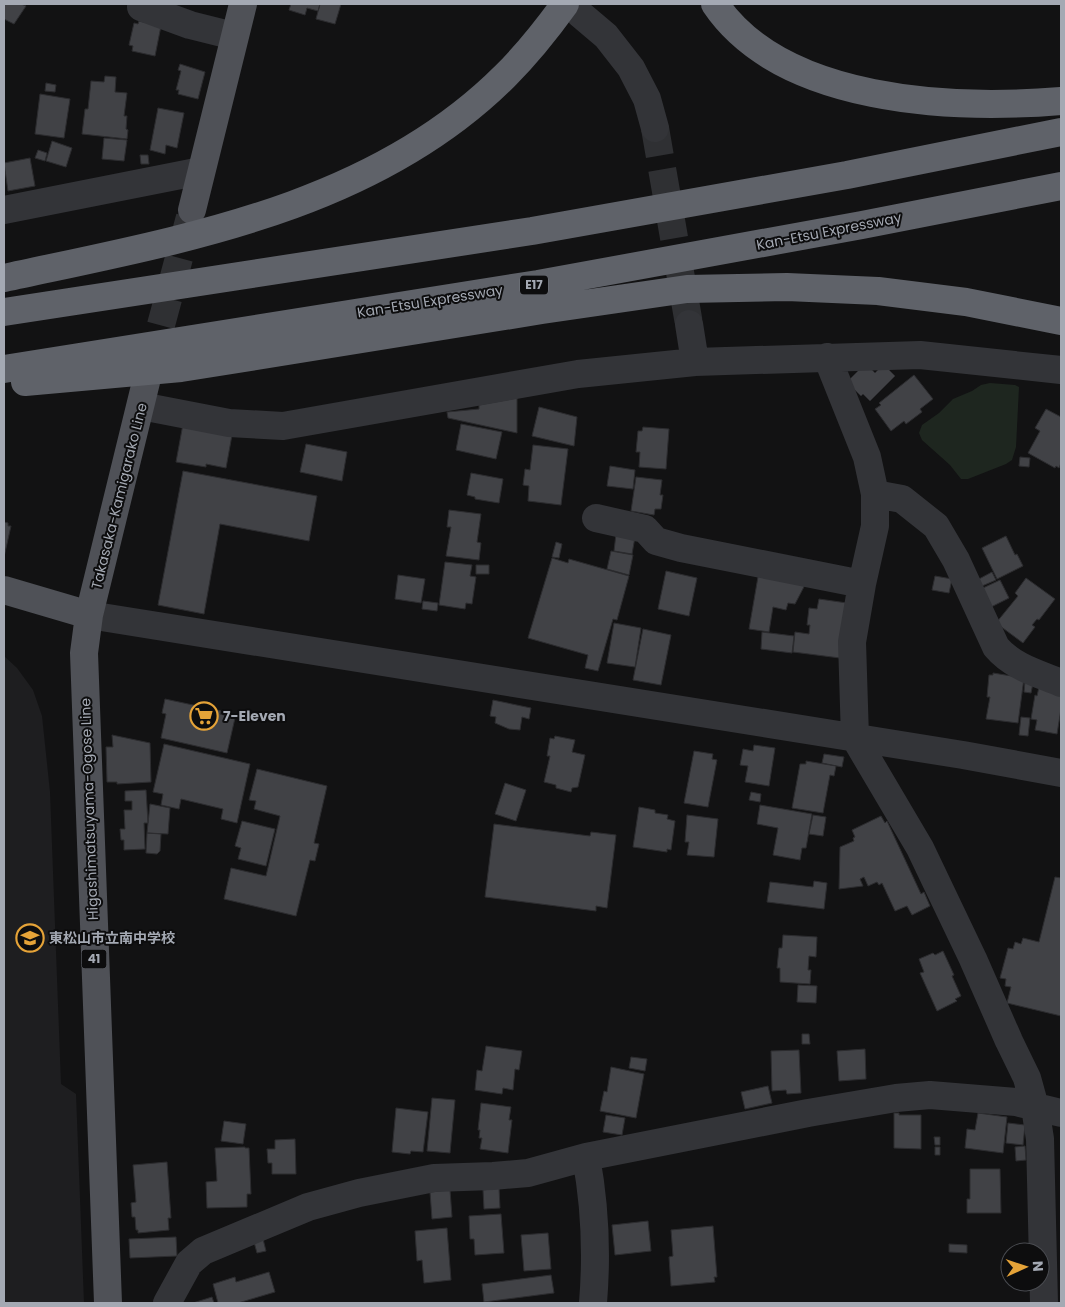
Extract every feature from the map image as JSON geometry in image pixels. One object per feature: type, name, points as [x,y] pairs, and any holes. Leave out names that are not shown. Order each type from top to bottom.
[{"type":"highway","points":[[715,4],[738,31],[768,54],[807,74],[859,90],[920,101],[983,105],[1061,101]]},
{"type":"highway","points":[[4,278],[186,238],[262,216],[330,191],[385,165],[428,139],[466,111],[504,77],[539,40],[573,9]]},
{"type":"highway","points":[[4,312],[532,231],[847,175],[1061,132]]},
{"type":"highway","name":"Kan-Etsu Expressway","points":[[4,368],[538,284],[862,225],[1061,186]]},
{"type":"highway","points":[[4,383],[181,368],[542,310],[687,289],[787,287],[878,291],[966,302],[1061,321]]},
{"type":"main road","points":[[192,210],[243,4]]},
{"type":"main road","name":"Takasaka-Kamigarako Line","points":[[89,615],[147,378]]},
{"type":"main road","points":[[4,590],[89,615]]},
{"type":"main road","name":"Higashimatsuyama-Ogose Line","points":[[89,615],[84,653],[108,1303]]},
{"type":"street","points":[[141,8],[190,25],[234,36]]},
{"type":"street","points":[[573,9],[606,36],[631,68],[647,99],[655,128]]},
{"type":"street","points":[[4,210],[201,171]]},
{"type":"street","points":[[689,324],[695,362]]},
{"type":"street","points":[[141,406],[229,423],[283,426],[578,374],[695,362],[920,355],[1061,370]]},
{"type":"street","points":[[827,357],[867,457],[875,494],[874,526],[852,642],[855,738],[920,848],[1027,1078],[1048,1110],[1040,1139],[1044,1303]]},
{"type":"street","points":[[875,494],[902,498],[936,526],[956,560],[996,647],[1004,656],[1018,666],[1061,684]]},
{"type":"street","points":[[596,518],[645,529],[656,541],[681,548],[862,584]]},
{"type":"street","points":[[89,615],[1061,772]]},
{"type":"street","points":[[167,1303],[189,1263],[203,1251],[308,1207],[359,1193],[434,1178],[528,1173],[586,1157],[808,1113],[896,1098],[940,1096],[1016,1102],[1048,1110]]},
{"type":"street","points":[[586,1157],[591,1186],[596,1262],[593,1303]]},
{"type":"shaded area","points":[[990,383],[1019,387],[1016,447],[1012,460],[1006,464],[968,479],[961,479],[950,465],[922,440],[919,433],[922,425],[939,413],[953,399],[981,385]]},
{"type":"shaded area","name":"東松山市立南中学校","points":[[4,656],[17,668],[33,690],[42,716],[50,792],[61,1084],[76,1094],[84,1303],[4,1303]]},
{"type":"building","points":[[4,4],[21,4],[26,6],[14,24],[4,19]]},
{"type":"building","points":[[291,4],[320,4],[318,11],[307,8],[305,15],[289,10]]},
{"type":"building","points":[[320,4],[341,4],[335,24],[316,19]]},
{"type":"building","points":[[139,21],[161,26],[155,56],[132,51],[133,46],[129,45],[134,23],[138,24]]},
{"type":"building","points":[[180,64],[205,72],[198,99],[178,94],[179,90],[176,90],[181,71],[178,70]]},
{"type":"building","points":[[105,76],[116,77],[115,92],[127,93],[124,116],[127,116],[127,139],[82,134],[85,109],[88,109],[91,81],[104,82]]},
{"type":"building","points":[[46,83],[56,85],[55,92],[45,91]]},
{"type":"building","points":[[40,94],[70,99],[64,138],[35,134]]},
{"type":"building","points":[[158,108],[184,113],[177,148],[166,145],[165,154],[150,150]]},
{"type":"building","points":[[104,138],[127,140],[124,161],[102,159]]},
{"type":"building","points":[[52,141],[72,148],[66,167],[46,161]]},
{"type":"building","points":[[38,150],[47,153],[45,161],[35,158]]},
{"type":"building","points":[[140,155],[148,155],[149,164],[141,164]]},
{"type":"building","points":[[30,158],[35,186],[8,191],[4,163]]},
{"type":"building","points":[[868,366],[875,373],[880,368],[886,367],[895,376],[870,401],[863,394],[861,396],[849,384],[849,380],[862,367]]},
{"type":"building","points":[[914,375],[933,399],[920,409],[922,412],[906,424],[904,421],[891,431],[875,409],[881,405],[879,403]]},
{"type":"building","points":[[517,398],[517,433],[448,418],[447,412],[479,409],[479,405]]},
{"type":"building","points":[[539,407],[577,417],[574,446],[532,436]]},
{"type":"building","points":[[1046,409],[1061,417],[1061,463],[1059,468],[1056,466],[1055,468],[1028,453],[1040,431],[1035,428]]},
{"type":"building","points":[[183,424],[232,435],[226,468],[206,464],[206,467],[176,462]]},
{"type":"building","points":[[461,424],[502,432],[496,459],[456,450]]},
{"type":"building","points":[[643,427],[669,429],[666,469],[639,467],[640,452],[636,452],[638,431],[642,431]]},
{"type":"building","points":[[306,444],[347,452],[342,481],[300,472]]},
{"type":"building","points":[[533,445],[568,449],[561,505],[528,501],[529,486],[523,485],[525,469],[530,470]]},
{"type":"building","points":[[1020,457],[1030,458],[1029,467],[1019,466]]},
{"type":"building","points":[[610,466],[635,470],[633,489],[607,486]]},
{"type":"building","points":[[183,471],[317,496],[309,541],[220,524],[204,614],[158,605]]},
{"type":"building","points":[[471,473],[503,479],[499,503],[475,499],[475,497],[467,495]]},
{"type":"building","points":[[636,477],[662,480],[660,495],[663,495],[661,509],[655,509],[654,515],[631,511]]},
{"type":"building","points":[[449,510],[481,514],[477,542],[481,543],[479,560],[446,556],[451,527],[447,527]]},
{"type":"building","points":[[4,522],[11,526],[4,557]]},
{"type":"building","points":[[616,534],[635,537],[632,554],[614,551]]},
{"type":"building","points":[[1006,536],[1015,555],[1017,554],[1023,566],[997,579],[982,548]]},
{"type":"building","points":[[556,542],[562,544],[559,558],[552,557]]},
{"type":"building","points":[[611,551],[633,555],[629,575],[607,569]]},
{"type":"building","points":[[552,558],[568,563],[569,559],[629,576],[617,620],[613,619],[598,671],[585,668],[588,655],[528,638]]},
{"type":"building","points":[[445,562],[472,565],[470,576],[476,577],[472,604],[466,603],[465,609],[439,605]]},
{"type":"building","points":[[476,565],[489,565],[489,574],[476,574]]},
{"type":"building","points":[[666,571],[697,578],[689,616],[658,609]]},
{"type":"building","points":[[759,571],[807,581],[795,604],[788,603],[786,610],[773,607],[769,632],[749,629]]},
{"type":"building","points":[[992,572],[996,580],[982,586],[979,579]]},
{"type":"building","points":[[398,575],[425,579],[421,603],[395,599]]},
{"type":"building","points":[[935,576],[952,579],[949,593],[932,590]]},
{"type":"building","points":[[1026,578],[1055,599],[1039,620],[1037,619],[1032,625],[1035,627],[1023,643],[996,623],[1018,596],[1015,593]]},
{"type":"building","points":[[1000,580],[1009,598],[991,607],[983,588]]},
{"type":"building","points":[[819,599],[847,603],[840,658],[793,652],[795,632],[809,634],[810,625],[807,625],[809,608],[817,609]]},
{"type":"building","points":[[423,601],[438,603],[437,611],[422,609]]},
{"type":"building","points":[[614,623],[641,628],[635,667],[607,663]]},
{"type":"building","points":[[643,629],[671,635],[661,685],[633,680]]},
{"type":"building","points":[[762,632],[794,636],[792,653],[761,649]]},
{"type":"building","points":[[993,673],[1024,678],[1018,723],[986,719],[990,697],[987,697],[989,675],[993,675]]},
{"type":"building","points":[[1025,681],[1033,683],[1031,693],[1024,692]]},
{"type":"building","points":[[1039,687],[1061,691],[1061,709],[1057,734],[1035,730],[1037,720],[1031,719],[1035,695],[1037,696]]},
{"type":"building","points":[[165,699],[221,711],[220,714],[235,718],[227,753],[161,738],[166,714],[162,713]]},
{"type":"building","points":[[493,700],[531,708],[529,719],[522,717],[520,730],[509,729],[495,723],[496,717],[490,716]]},
{"type":"building","points":[[1021,717],[1030,718],[1028,736],[1019,735]]},
{"type":"building","points":[[112,735],[150,743],[151,782],[117,784],[117,782],[107,782],[106,747],[113,747]]},
{"type":"building","points":[[555,736],[575,740],[572,752],[585,755],[578,787],[572,788],[571,792],[544,782],[550,756],[547,756],[550,738],[554,739]]},
{"type":"building","points":[[164,744],[250,764],[237,823],[221,819],[223,809],[181,799],[179,809],[161,805],[163,794],[153,792]]},
{"type":"building","points":[[754,745],[775,748],[769,786],[745,782],[748,766],[740,765],[743,749],[753,751]]},
{"type":"building","points":[[694,751],[713,754],[712,759],[717,760],[708,807],[684,803]]},
{"type":"building","points":[[824,754],[844,757],[842,767],[822,763]]},
{"type":"building","points":[[806,761],[836,766],[834,776],[830,775],[823,813],[792,808],[800,764],[806,764]]},
{"type":"building","points":[[257,769],[327,786],[314,843],[319,844],[315,861],[310,860],[296,916],[224,899],[231,868],[266,876],[280,816],[254,809],[256,801],[249,800]]},
{"type":"building","points":[[505,783],[526,790],[516,821],[495,814]]},
{"type":"building","points":[[146,790],[148,823],[144,823],[145,849],[124,850],[124,840],[121,840],[120,829],[125,829],[124,810],[132,810],[132,801],[125,801],[125,791]]},
{"type":"building","points":[[751,792],[761,794],[760,802],[749,800]]},
{"type":"building","points":[[150,804],[170,808],[168,834],[147,833]]},
{"type":"building","points":[[760,805],[812,814],[806,848],[802,848],[800,860],[773,855],[778,828],[757,824]]},
{"type":"building","points":[[639,807],[655,810],[655,813],[668,815],[667,819],[675,821],[671,850],[667,849],[667,852],[633,847]]},
{"type":"building","points":[[687,815],[718,819],[714,857],[687,855],[689,842],[685,842]]},
{"type":"building","points":[[813,815],[826,817],[823,836],[809,834]]},
{"type":"building","points":[[881,816],[885,823],[887,821],[921,894],[924,892],[930,906],[912,915],[907,906],[895,911],[882,883],[879,885],[877,882],[868,886],[864,877],[860,879],[863,886],[839,889],[840,847],[854,841],[853,838],[855,837],[852,830]]},
{"type":"building","points":[[242,821],[275,829],[266,866],[238,859],[241,848],[235,846]]},
{"type":"building","points":[[494,824],[590,836],[591,832],[616,835],[607,908],[596,906],[596,911],[485,897]]},
{"type":"building","points":[[147,833],[161,834],[160,851],[157,854],[146,853]]},
{"type":"building","points":[[1055,877],[1061,878],[1061,1016],[1007,1003],[1011,987],[1005,986],[1006,979],[1000,978],[1008,948],[1013,949],[1015,942],[1021,944],[1023,938],[1039,942]]},
{"type":"building","points":[[814,881],[827,883],[824,909],[767,902],[770,882],[813,887]]},
{"type":"building","points":[[783,935],[817,937],[816,957],[809,956],[810,984],[780,982],[780,968],[777,968],[779,948],[782,948]]},
{"type":"building","points":[[943,951],[961,996],[955,999],[957,1001],[937,1011],[920,973],[924,972],[919,959]]},
{"type":"building","points":[[798,985],[817,986],[816,1003],[797,1002]]},
{"type":"building","points":[[802,1034],[809,1034],[810,1044],[802,1044]]},
{"type":"building","points":[[486,1046],[522,1051],[519,1070],[515,1069],[513,1090],[503,1088],[502,1094],[475,1090],[477,1070],[482,1071]]},
{"type":"building","points":[[865,1049],[866,1079],[839,1081],[837,1051]]},
{"type":"building","points":[[799,1050],[801,1093],[787,1094],[786,1090],[772,1091],[771,1051]]},
{"type":"building","points":[[631,1057],[647,1059],[645,1071],[629,1068]]},
{"type":"building","points":[[611,1067],[644,1074],[636,1118],[600,1111],[604,1091],[607,1092]]},
{"type":"building","points":[[768,1086],[772,1103],[745,1109],[741,1092]]},
{"type":"building","points":[[432,1098],[455,1100],[450,1153],[427,1151]]},
{"type":"building","points":[[481,1103],[511,1107],[509,1120],[512,1120],[508,1153],[480,1149],[482,1138],[479,1138],[480,1130],[478,1130]]},
{"type":"building","points":[[396,1108],[428,1112],[423,1152],[411,1151],[410,1154],[392,1152]]},
{"type":"building","points":[[894,1113],[899,1113],[899,1115],[921,1115],[921,1149],[894,1148]]},
{"type":"building","points":[[978,1113],[1007,1117],[1003,1153],[965,1148],[967,1129],[975,1130]]},
{"type":"building","points":[[606,1115],[625,1118],[622,1135],[603,1132]]},
{"type":"building","points":[[224,1121],[246,1124],[243,1144],[221,1141]]},
{"type":"building","points":[[1008,1123],[1025,1125],[1023,1145],[1006,1143]]},
{"type":"building","points":[[934,1137],[940,1137],[940,1145],[935,1145]]},
{"type":"building","points":[[295,1139],[296,1174],[272,1174],[272,1163],[268,1163],[267,1149],[275,1149],[275,1140]]},
{"type":"building","points":[[1025,1146],[1026,1160],[1016,1161],[1015,1147]]},
{"type":"building","points":[[935,1147],[940,1147],[940,1155],[935,1155]]},
{"type":"building","points":[[215,1148],[249,1148],[251,1194],[247,1194],[247,1207],[207,1208],[206,1182],[217,1181]]},
{"type":"building","points":[[167,1162],[171,1218],[168,1218],[169,1230],[138,1233],[135,1217],[132,1217],[131,1203],[136,1202],[133,1165]]},
{"type":"building","points":[[970,1169],[1000,1169],[1001,1213],[967,1213],[967,1199],[970,1199]]},
{"type":"building","points":[[499,1188],[500,1208],[484,1209],[483,1190]]},
{"type":"building","points":[[450,1190],[452,1217],[432,1219],[430,1192]]},
{"type":"building","points":[[501,1214],[504,1253],[475,1255],[474,1239],[470,1239],[469,1216]]},
{"type":"building","points":[[648,1221],[651,1251],[615,1255],[612,1225]]},
{"type":"building","points":[[713,1226],[717,1277],[714,1277],[715,1282],[671,1286],[669,1257],[673,1256],[671,1230]]},
{"type":"building","points":[[447,1228],[451,1280],[424,1283],[422,1260],[417,1261],[415,1231]]},
{"type":"building","points":[[548,1233],[551,1269],[524,1271],[521,1235]]},
{"type":"building","points":[[176,1237],[177,1256],[130,1258],[129,1239]]},
{"type":"building","points":[[263,1239],[266,1251],[257,1253],[254,1242]]},
{"type":"building","points":[[949,1244],[967,1245],[967,1253],[949,1252]]},
{"type":"building","points":[[269,1272],[275,1292],[238,1303],[218,1303],[213,1284],[235,1277],[236,1282]]},
{"type":"building","points":[[551,1275],[554,1293],[484,1302],[482,1284]]},
{"type":"building","points":[[212,1297],[214,1303],[193,1303]]},
{"type":"tunnel","points":[[655,128],[689,324]]},
{"type":"tunnel","points":[[150,366],[190,217]]},
{"type":"place","name":"7-Eleven","points":[[204,716]]},
{"type":"place","name":"東松山市立南中学校","points":[[30,938]]}]
